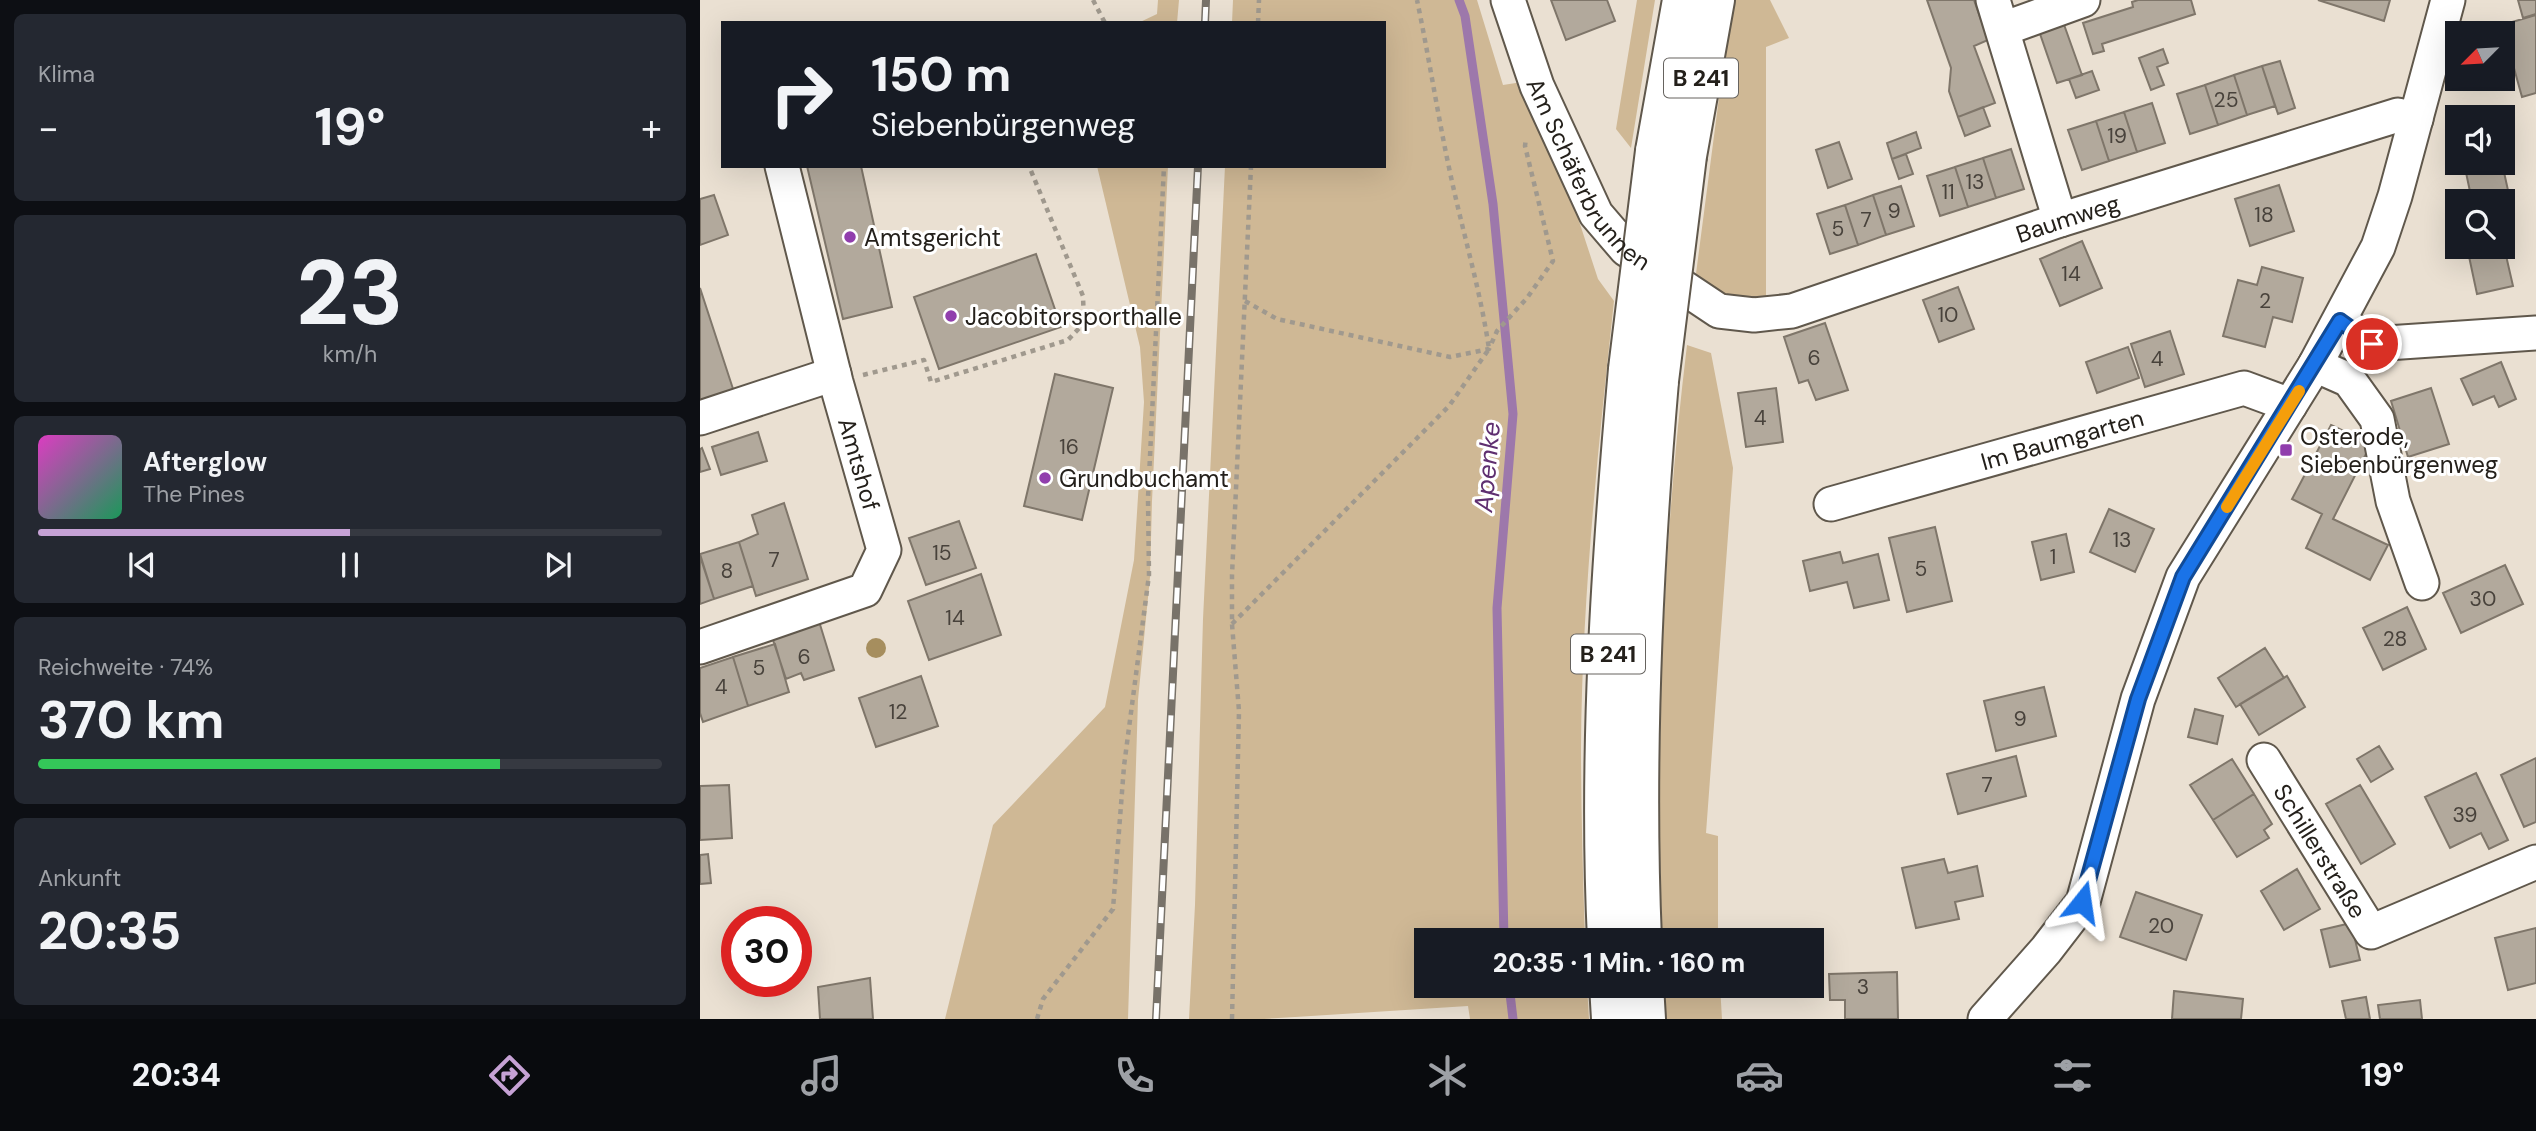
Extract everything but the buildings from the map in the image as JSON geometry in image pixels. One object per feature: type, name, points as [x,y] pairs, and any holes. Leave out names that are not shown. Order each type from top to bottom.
[{"type":"highway","name":"B 241","points":[[1642,928],[1639,832],[1644,375],[1671,154],[1682,0]]},
{"type":"highway","name":"B 241","points":[[1671,154],[1715,0]]},
{"type":"highway","name":"B 241","points":[[1607,928],[1605,831],[1609,631],[1618,474],[1644,375]]},
{"type":"highway","points":[[1610,998],[1611,1019]]},
{"type":"highway","points":[[1645,998],[1646,1019]]},
{"type":"street","name":"Am Schäferbrunnen","points":[[1508,0],[1537,86],[1596,214],[1626,248],[1719,311]]},
{"type":"street","points":[[2060,220],[1998,14],[2083,0]]},
{"type":"street","points":[[1985,1019],[2046,950],[2082,902],[2138,699],[2183,577],[2315,365],[2378,247],[2448,0]]},
{"type":"street","name":"Baumweg","points":[[1719,311],[1754,315],[1792,311],[2060,220],[2398,115],[2416,119]]},
{"type":"street","name":"Amtshof","points":[[700,647],[864,590],[884,550],[835,378],[782,168]]},
{"type":"street","points":[[2340,321],[2372,344],[2536,333]]},
{"type":"street","points":[[2315,365],[2349,380],[2376,419],[2393,501],[2422,583]]},
{"type":"street","points":[[700,418],[835,378]]},
{"type":"street","name":"Im Baumgarten","points":[[1831,504],[2244,387],[2290,405]]},
{"type":"street","name":"Schillerstraße","points":[[2264,761],[2371,932],[2536,862]]},
{"type":"path","points":[[1093,0],[1103,21]]},
{"type":"path","points":[[1258,21],[1259,0]]},
{"type":"path","points":[[1417,0],[1433,90],[1483,310],[1489,349]]},
{"type":"path","points":[[1232,624],[1449,406],[1489,349],[1497,331],[1527,298],[1553,261],[1525,146],[1527,134]]},
{"type":"path","points":[[835,378],[923,360],[931,382],[1068,340],[1084,323],[1083,296],[1030,168]]},
{"type":"path","points":[[1037,1019],[1043,999],[1113,909],[1124,766],[1149,575],[1148,498],[1164,168]]},
{"type":"path","points":[[1232,1019],[1239,711],[1232,624],[1251,168]]},
{"type":"path","points":[[1245,301],[1277,319],[1450,357],[1489,349]]},
{"type":"shaded area","points":[[1158,0],[1179,0],[1177,21],[1142,21],[1157,14]]},
{"type":"shaded area","points":[[1233,0],[1477,0],[1503,85],[1522,82],[1541,105],[1598,279],[1614,301],[1584,636],[1581,748],[1585,928],[1414,928],[1414,998],[1588,998],[1589,1019],[1470,1019],[1468,1006],[1264,1019],[1189,1019],[1203,619],[1225,168],[1386,168],[1386,21],[1232,21]]},
{"type":"shaded area","points":[[1637,0],[1655,0],[1631,148],[1616,129]]},
{"type":"shaded area","points":[[1734,0],[1770,0],[1789,38],[1766,47],[1766,306],[1694,289]]},
{"type":"shaded area","points":[[1097,168],[1168,168],[1150,577],[1138,700],[1128,1019],[945,1019],[993,825],[1105,707],[1134,560],[1144,402],[1140,347]]},
{"type":"shaded area","points":[[1687,345],[1711,353],[1733,468],[1706,833],[1718,836],[1718,928],[1662,928],[1660,791],[1663,642]]},
{"type":"shaded area","points":[[1665,998],[1721,998],[1722,1019],[1666,1019]]},
{"type":"waterway","name":"Apenke","points":[[1459,0],[1465,16],[1493,204],[1513,414],[1497,608],[1504,928]]},
{"type":"waterway","name":"Apenke","points":[[1511,998],[1513,1019]]},
{"type":"railway","points":[[1205,21],[1206,0]]},
{"type":"railway","points":[[1156,1019],[1198,168]]},
{"type":"slow traffic","points":[[2227,507],[2299,391]]},
{"type":"place","name":"Amtsgericht","points":[[850,237]]},
{"type":"place","name":"Jacobitorsporthalle","points":[[951,316]]},
{"type":"place","name":"Osterode, Siebenbürgenweg","points":[[2286,450]]},
{"type":"place","name":"Grundbuchamt","points":[[1045,478]]},
{"type":"route","points":[[2082,902],[2138,699],[2183,577],[2340,321],[2372,344]]}]
